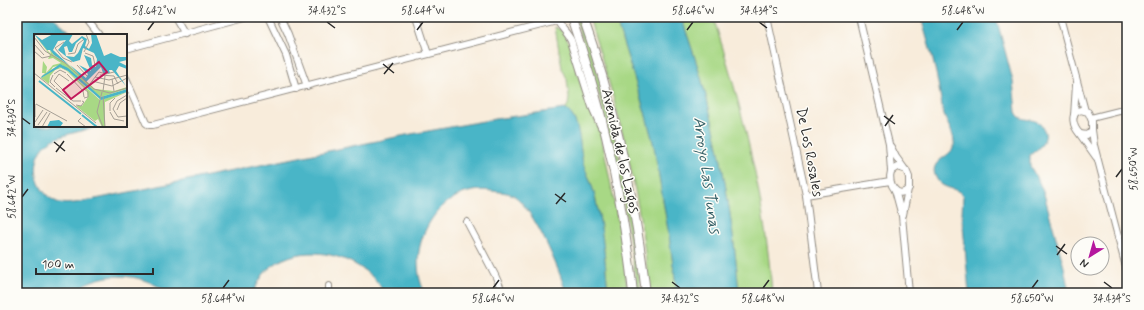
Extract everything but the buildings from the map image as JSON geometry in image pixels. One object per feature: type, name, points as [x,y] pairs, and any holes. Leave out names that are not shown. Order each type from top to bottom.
[{"type":"street","points":[[86,17],[98,34]]},
{"type":"street","points":[[175,17],[185,34]]},
{"type":"street","points":[[127,50],[245,17]]},
{"type":"street","points":[[268,17],[286,55],[296,89]]},
{"type":"street","points":[[280,17],[288,34],[307,86]]},
{"type":"street","points":[[416,17],[428,54]]},
{"type":"street","name":"Avenida de los Lagos","points":[[571,17],[608,144],[626,234],[633,293]]},
{"type":"street","name":"Avenida de los Lagos","points":[[583,17],[611,106],[625,163],[646,293]]},
{"type":"street","name":"De Los Rosales","points":[[767,17],[806,195],[818,293]]},
{"type":"street","points":[[859,17],[889,144],[891,171],[890,181],[895,190],[902,216],[909,293]]},
{"type":"street","points":[[1060,17],[1085,111],[1088,112],[1093,125],[1092,130],[1099,161],[1127,271]]},
{"type":"street","points":[[127,80],[146,123],[149,125],[296,89],[556,19],[571,40],[592,107],[608,144]]},
{"type":"street","points":[[1076,80],[1073,118],[1074,125],[1099,161]]},
{"type":"street","points":[[1091,118],[1127,109]]},
{"type":"street","points":[[1073,118],[1077,111],[1085,111]]},
{"type":"street","points":[[1079,133],[1087,135],[1092,130]]},
{"type":"street","points":[[889,144],[909,177],[902,216]]},
{"type":"street","points":[[891,171],[897,167],[906,170]]},
{"type":"street","points":[[806,195],[890,181]]},
{"type":"street","points":[[895,190],[903,192],[908,188]]},
{"type":"street","points":[[467,222],[496,274],[503,293]]},
{"type":"street","points":[[329,286],[329,293]]},
{"type":"green space","points":[[575,17],[580,17],[601,84],[610,119],[632,223],[641,293],[637,293],[627,223],[614,154],[596,85]]},
{"type":"green space","points":[[589,17],[615,17],[645,112],[654,146],[677,293],[649,293],[644,242],[625,142]]},
{"type":"green space","points":[[681,17],[713,17],[743,119],[751,153],[764,223],[772,293],[739,293],[730,211],[715,131],[701,78]]},
{"type":"green space","points":[[555,27],[560,29],[566,36],[587,105],[600,130],[619,226],[628,293],[608,293],[603,239],[595,198],[583,163],[577,126],[570,113],[565,109],[568,105],[569,98],[567,79],[562,68]]},
{"type":"water","points":[[17,17],[53,17],[73,34],[34,34],[34,127],[96,127],[53,140],[42,150],[36,166],[39,183],[43,191],[57,202],[66,204],[81,202],[406,135],[495,119],[565,109],[570,113],[577,126],[583,163],[595,198],[603,239],[608,293],[566,293],[545,240],[529,212],[521,202],[513,195],[508,193],[473,191],[456,197],[441,207],[430,222],[422,239],[418,257],[419,275],[425,293],[383,293],[376,280],[359,266],[335,256],[309,253],[283,259],[269,268],[263,275],[253,293],[168,293],[149,282],[118,276],[97,279],[70,293],[17,293]]},
{"type":"water","name":"Arroyo Las Tunas","points":[[615,17],[681,17],[701,78],[715,131],[730,211],[739,293],[677,293],[654,146],[645,112]]},
{"type":"water","points":[[921,17],[996,17],[1013,81],[1016,112],[1022,118],[1038,122],[1044,130],[1044,141],[1030,155],[1030,166],[1044,194],[1064,267],[1069,293],[969,293],[962,214],[963,196],[957,190],[941,184],[935,175],[934,169],[936,165],[951,151],[954,146],[954,141],[944,115],[934,66]]}]
